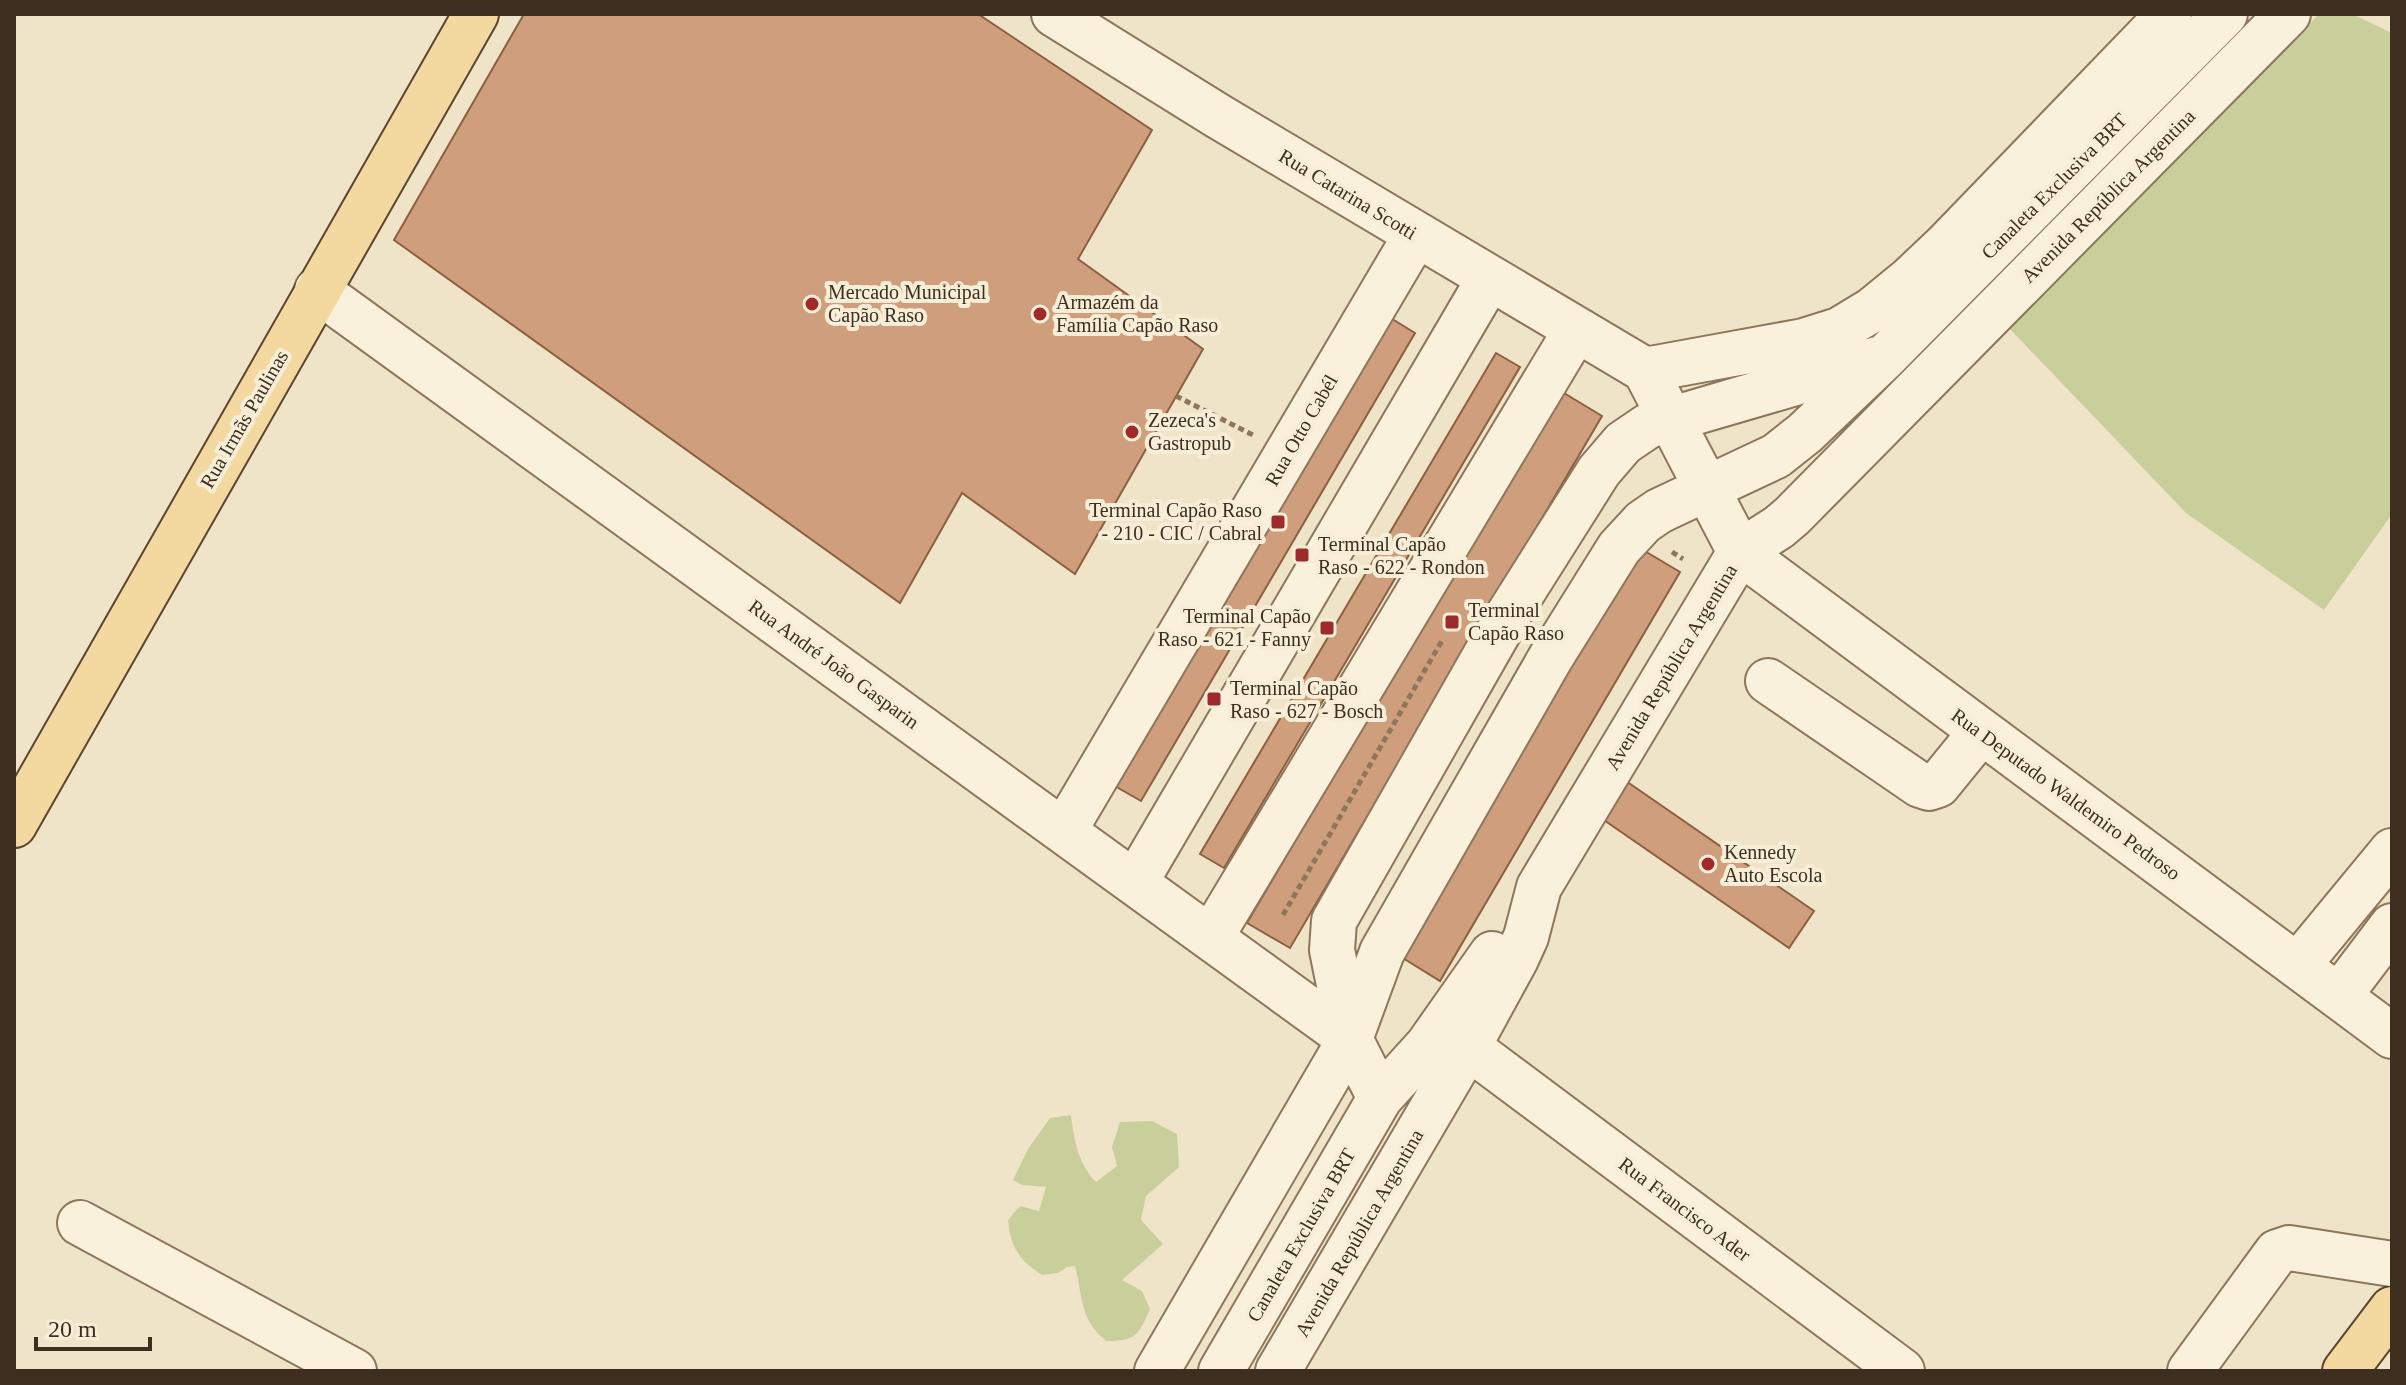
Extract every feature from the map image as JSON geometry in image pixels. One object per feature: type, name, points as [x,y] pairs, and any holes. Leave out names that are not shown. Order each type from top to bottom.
[{"type":"main road","name":"Rua Irmãs Paulinas","points":[[14,825],[476,14]]},
{"type":"main road","points":[[2345,1371],[2392,1309]]},
{"type":"street","name":"Rua Catarina Scotti","points":[[1054,14],[1489,279],[1645,370]]},
{"type":"street","points":[[1740,552],[1645,370],[1804,341],[1839,330],[1872,310],[1946,245],[2169,14]]},
{"type":"street","name":"Canaleta Exclusiva BRT","points":[[1350,1039],[1382,952],[1551,657],[1619,548],[1643,522],[1659,511],[1776,456],[1805,433],[1884,358],[2225,14]]},
{"type":"street","name":"Avenida República Argentina","points":[[1278,1371],[1448,1046],[1521,948],[1539,887],[1740,552],[1792,516],[2288,14]]},
{"type":"street","name":"Rua Otto Cabél","points":[[1064,831],[1416,235]]},
{"type":"street","points":[[1135,883],[1489,279]]},
{"type":"street","name":"Rua André João Gasparin","points":[[317,290],[1350,1039]]},
{"type":"street","points":[[1211,937],[1576,330]]},
{"type":"street","name":"Canaleta Exclusiva BRT","points":[[1350,1039],[1332,950],[1334,921],[1510,612],[1599,471],[1623,443],[1648,426],[1884,358]]},
{"type":"street","name":"Rua Deputado Waldemiro Pedroso","points":[[1740,552],[2392,1036]]},
{"type":"street","points":[[1768,681],[1920,785],[1929,788],[1938,785],[1981,732]]},
{"type":"street","points":[[2298,965],[2392,851]]},
{"type":"street","points":[[2339,996],[2392,926]]},
{"type":"street","points":[[1350,1039],[1448,1046]]},
{"type":"street","points":[[1350,1039],[1380,1098]]},
{"type":"street","points":[[1157,1371],[1350,1039]]},
{"type":"street","name":"Canaleta Exclusiva BRT","points":[[1221,1371],[1380,1098],[1448,1046]]},
{"type":"street","name":"Rua Francisco Ader","points":[[1448,1046],[1902,1371]]},
{"type":"street","points":[[80,1223],[354,1371]]},
{"type":"street","points":[[2190,1371],[2277,1252],[2289,1248],[2392,1264]]},
{"type":"path","points":[[1176,396],[1257,437]]},
{"type":"path","points":[[1283,915],[1449,629]]},
{"type":"green space","points":[[2319,14],[2352,14],[2392,33],[2392,514],[2324,610],[2186,513],[2007,326]]},
{"type":"green space","points":[[1071,1115],[1078,1151],[1096,1182],[1117,1166],[1112,1147],[1120,1122],[1152,1121],[1177,1134],[1179,1167],[1146,1196],[1141,1220],[1163,1244],[1122,1280],[1142,1291],[1150,1309],[1139,1331],[1124,1340],[1106,1341],[1091,1324],[1083,1306],[1075,1266],[1042,1275],[1021,1258],[1011,1238],[1008,1220],[1020,1206],[1039,1211],[1046,1187],[1022,1185],[1013,1180],[1028,1149],[1050,1118]]},
{"type":"building","name":"Mercado Municipal Capão Raso","points":[[524,14],[978,14],[1152,130],[1078,259],[1203,349],[1075,574],[962,493],[900,603],[394,240]]},
{"type":"building","points":[[1389,317],[1415,333],[1141,801],[1113,785]]},
{"type":"building","points":[[1496,353],[1520,367],[1224,868],[1200,854]]},
{"type":"building","name":"Terminal Capão Raso","points":[[1559,390],[1602,416],[1290,948],[1247,923]]},
{"type":"building","name":"Terminal Capão Raso","points":[[1638,547],[1680,572],[1440,981],[1398,955]]},
{"type":"building","name":"Kennedy Auto Escola","points":[[1626,781],[1814,911],[1789,948],[1601,818]]},
{"type":"place","name":"Mercado Municipal Capão Raso","points":[[812,304]]},
{"type":"place","name":"Armazém da Família Capão Raso","points":[[1040,314]]},
{"type":"place","name":"Zezeca's Gastropub","points":[[1132,432]]},
{"type":"place","name":"Terminal Capão Raso - 210 - CIC / Cabral","points":[[1278,522]]},
{"type":"place","name":"Terminal Capão Raso - 622 - Rondon","points":[[1302,555]]},
{"type":"place","name":"Terminal Capão Raso","points":[[1452,622]]},
{"type":"place","name":"Terminal Capão Raso - 621 - Fanny","points":[[1327,628]]},
{"type":"place","name":"Terminal Capão Raso - 627 - Bosch","points":[[1214,699]]},
{"type":"place","name":"Kennedy Auto Escola","points":[[1708,864]]}]
